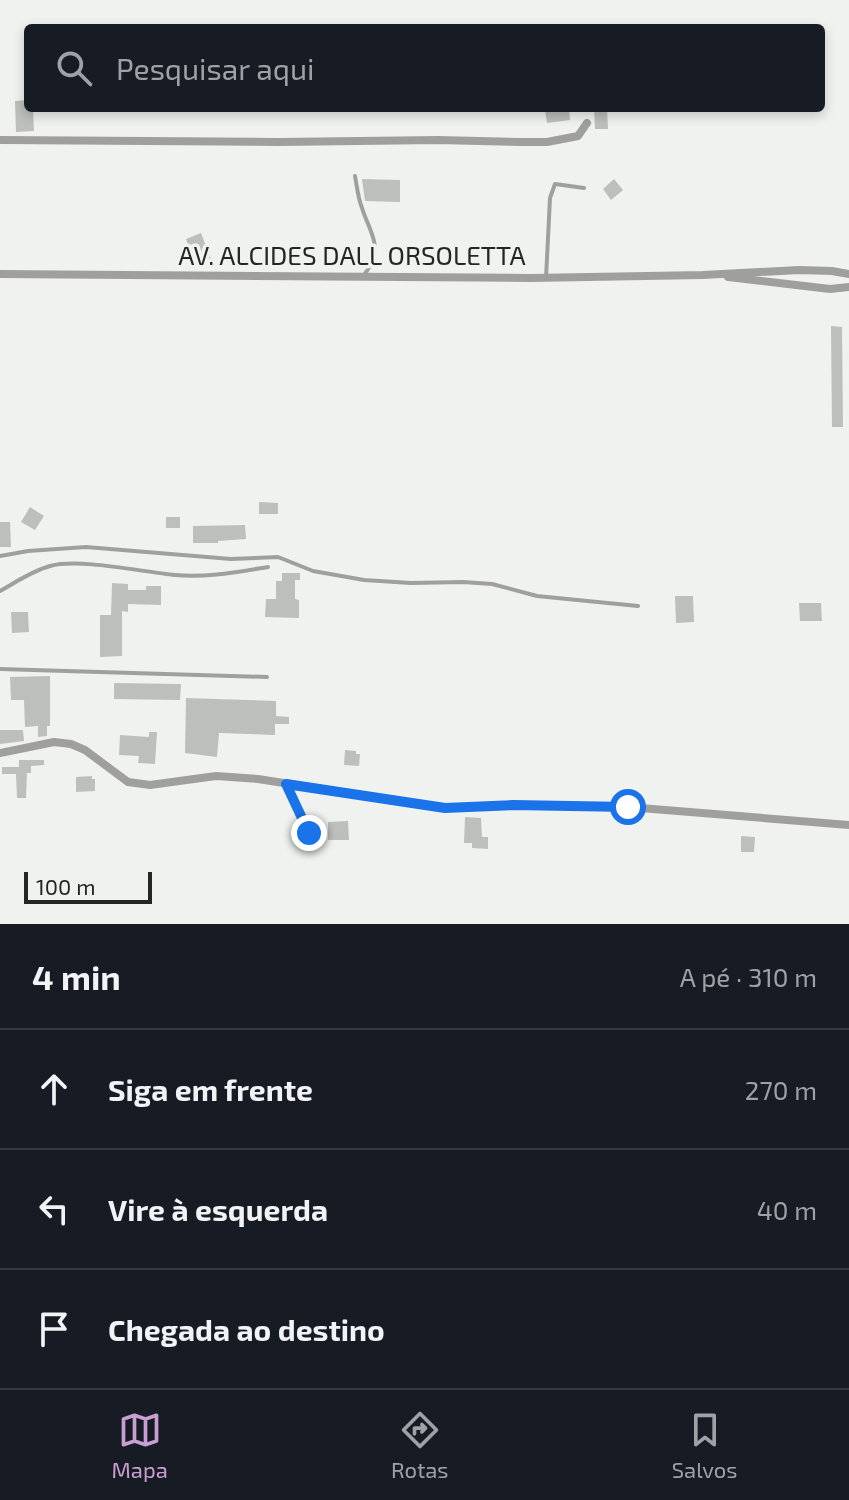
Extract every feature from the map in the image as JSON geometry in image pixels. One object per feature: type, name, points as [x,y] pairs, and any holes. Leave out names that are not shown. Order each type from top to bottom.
[{"type":"street","points":[[0,140],[534,142],[578,136],[587,123]]},
{"type":"street","points":[[703,275],[799,270],[849,274]]},
{"type":"street","name":"AV. ALCIDES DALL ORSOLETTA","points":[[0,274],[546,278],[703,275]]},
{"type":"street","points":[[703,275],[830,289],[849,287]]},
{"type":"street","points":[[0,753],[54,742],[71,744],[85,750],[128,782],[150,785],[216,776],[258,779],[445,808],[513,805],[628,807],[849,825]]},
{"type":"lane","points":[[355,176],[361,207],[376,244],[373,263],[363,277]]},
{"type":"lane","points":[[546,278],[550,198],[555,184],[584,188]]},
{"type":"lane","points":[[0,556],[86,547],[231,559],[278,557],[313,571],[364,580],[492,584],[537,596],[638,606]]},
{"type":"lane","points":[[0,591],[33,572],[54,565],[86,565],[178,575],[215,575],[268,567]]},
{"type":"lane","points":[[0,669],[267,677]]},
{"type":"lane","points":[[286,784],[309,833],[316,834]]},
{"type":"building","points":[[24,100],[24,112],[33,112],[34,131],[16,132],[15,101]]},
{"type":"building","points":[[545,112],[569,112],[570,120],[547,123]]},
{"type":"building","points":[[594,112],[607,112],[608,129],[595,129]]},
{"type":"building","points":[[362,179],[400,180],[400,202],[365,201]]},
{"type":"building","points":[[614,179],[623,190],[611,200],[603,189]]},
{"type":"building","points":[[201,233],[211,259],[195,264],[186,239]]},
{"type":"building","points":[[831,326],[842,327],[843,427],[832,427]]},
{"type":"building","points":[[259,502],[278,503],[278,514],[259,514]]},
{"type":"building","points":[[30,507],[44,516],[35,530],[21,522]]},
{"type":"building","points":[[166,517],[180,517],[180,528],[166,528]]},
{"type":"building","points":[[0,522],[10,522],[11,547],[0,547]]},
{"type":"building","points":[[245,525],[246,539],[193,543],[193,526]]},
{"type":"building","points":[[282,573],[300,573],[300,580],[295,580],[299,618],[265,617],[266,599],[276,599],[276,581],[282,581]]},
{"type":"building","points":[[112,583],[128,584],[128,590],[161,586],[161,605],[128,604],[128,612],[122,611],[122,656],[100,657],[100,615],[111,615]]},
{"type":"building","points":[[675,596],[693,596],[694,622],[676,623]]},
{"type":"building","points":[[799,603],[821,603],[822,621],[800,621]]},
{"type":"building","points":[[11,612],[28,612],[29,632],[12,633]]},
{"type":"building","points":[[50,676],[50,726],[47,726],[47,736],[38,737],[38,726],[25,727],[24,700],[11,700],[10,677]]},
{"type":"building","points":[[114,683],[181,684],[180,700],[114,699]]},
{"type":"building","points":[[186,698],[276,701],[276,716],[289,717],[289,724],[275,724],[275,735],[219,733],[217,757],[185,753]]},
{"type":"building","points":[[0,730],[23,730],[24,741],[0,744]]},
{"type":"building","points":[[149,732],[157,732],[155,764],[138,763],[139,756],[119,755],[120,735],[149,737]]},
{"type":"building","points":[[345,750],[360,754],[359,766],[344,765]]},
{"type":"building","points":[[19,760],[44,760],[44,765],[31,766],[31,773],[27,773],[26,798],[17,798],[16,774],[2,774],[2,767],[19,767]]},
{"type":"building","points":[[92,776],[95,791],[76,792],[76,777]]},
{"type":"building","points":[[465,817],[481,818],[482,837],[488,837],[488,849],[472,848],[472,843],[464,843]]},
{"type":"building","points":[[348,821],[349,840],[328,840],[328,822]]},
{"type":"building","points":[[741,836],[755,837],[754,852],[741,852]]},
{"type":"route","points":[[309,833],[286,784],[445,808],[513,805],[628,807]]}]
